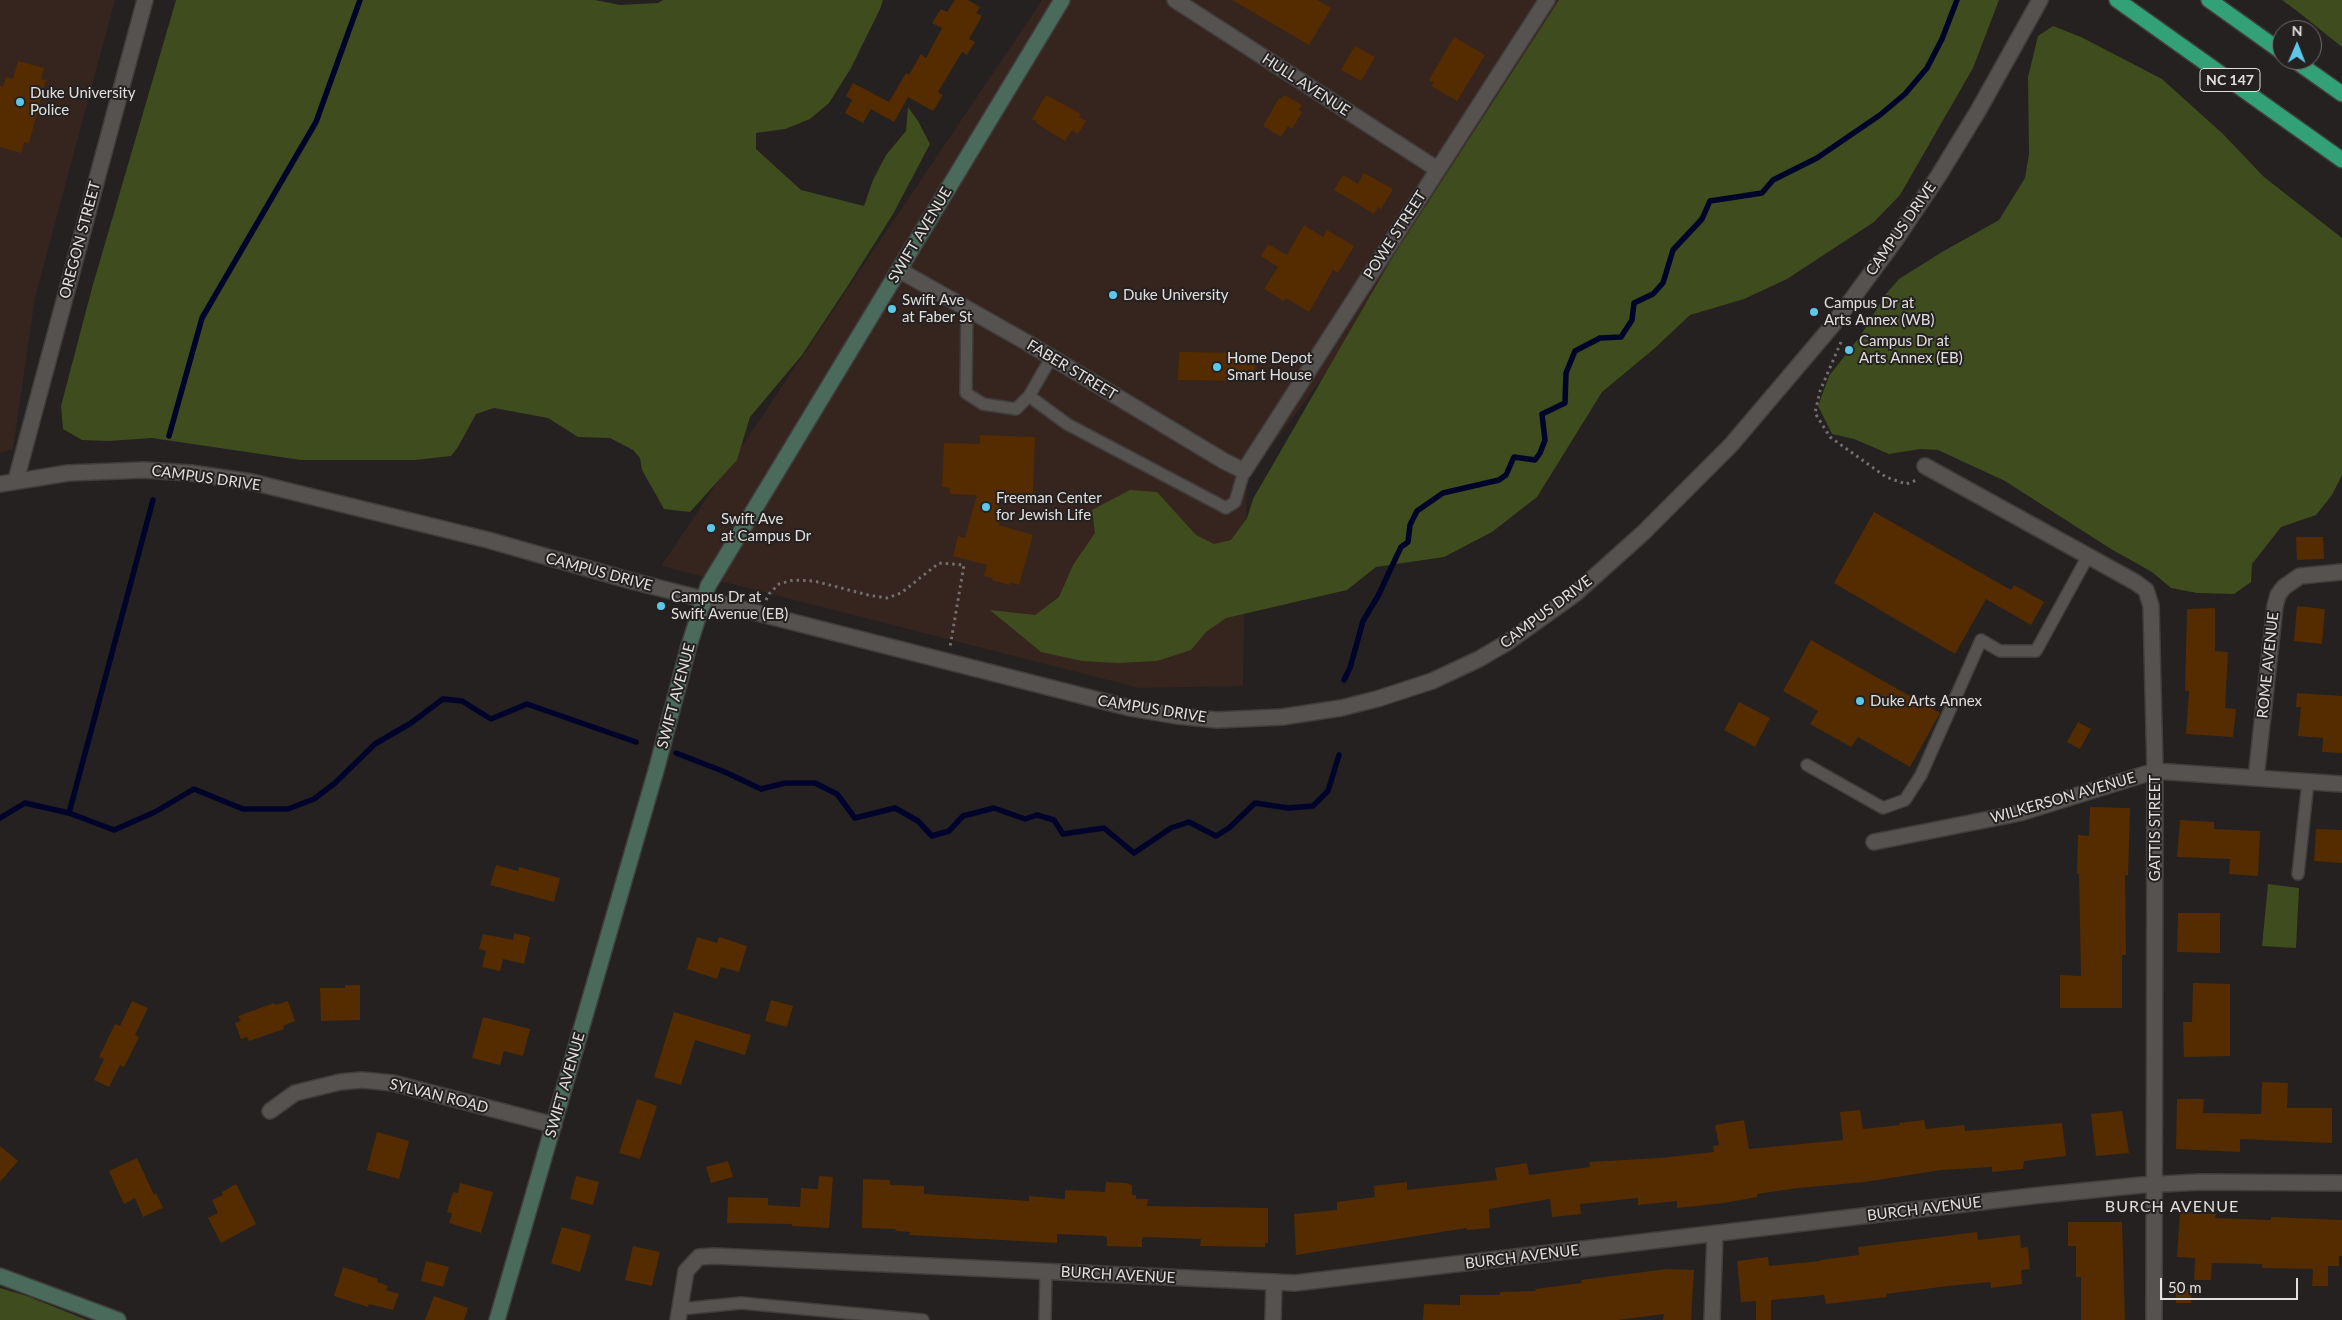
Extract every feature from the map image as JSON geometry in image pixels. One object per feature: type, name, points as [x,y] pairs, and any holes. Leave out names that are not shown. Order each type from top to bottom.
[{"type":"highway","name":"NC 147","points":[[2117,0],[2342,160]]},
{"type":"highway","points":[[2209,0],[2272,45]]},
{"type":"highway","points":[[2308,70],[2342,94]]},
{"type":"street","name":"OREGON STREET","points":[[16,480],[145,0]]},
{"type":"street","name":"SWIFT AVENUE","points":[[497,1320],[703,599],[713,578],[1062,0]]},
{"type":"street","name":"HULL AVENUE","points":[[1175,0],[1437,169]]},
{"type":"street","name":"POWE STREET","points":[[1244,471],[1547,0]]},
{"type":"street","name":"CAMPUS DRIVE","points":[[0,484],[68,473],[144,470],[190,473],[252,482],[488,540],[703,599],[1056,691],[1130,708],[1177,716],[1217,720],[1250,719],[1306,714],[1377,699],[1432,681],[1479,659],[1508,642],[1575,594],[1643,534],[1731,445],[1832,326],[1894,242],[1939,176],[2040,0]]},
{"type":"street","name":"FABER STREET","points":[[899,270],[1244,471]]},
{"type":"street","name":"GATTIS STREET","points":[[1925,466],[2135,582],[2146,590],[2151,606],[2155,771],[2154,1320]]},
{"type":"street","name":"ROME AVENUE","points":[[2256,778],[2275,606],[2278,595],[2284,587],[2300,576],[2342,572]]},
{"type":"street","name":"WILKERSON AVENUE","points":[[1874,842],[2020,814],[2155,771],[2342,784]]},
{"type":"street","name":"SYLVAN ROAD","points":[[270,1111],[294,1093],[340,1082],[362,1080],[393,1083],[554,1125]]},
{"type":"street","name":"BURCH AVENUE","points":[[679,1314],[686,1271],[699,1257],[714,1256],[1295,1283],[2032,1196],[2154,1184],[2238,1182],[2342,1184]]},
{"type":"street","points":[[1712,1320],[1715,1234]]},
{"type":"street","points":[[0,1276],[118,1320]]},
{"type":"street","points":[[1272,1320],[1274,1282]]},
{"type":"lane","points":[[967,308],[966,393],[983,404],[1016,409],[1029,396],[1051,358]]},
{"type":"lane","points":[[1029,396],[1067,424],[1226,508],[1235,502],[1244,471]]},
{"type":"lane","points":[[1807,765],[1883,808],[1905,800],[1921,776],[1981,640],[2000,650],[2036,651],[2088,556]]},
{"type":"lane","points":[[2298,874],[2308,782]]},
{"type":"lane","points":[[1045,1320],[1046,1271]]},
{"type":"lane","points":[[679,1314],[741,1304],[923,1320]]},
{"type":"path","points":[[1844,336],[1820,391],[1815,413],[1830,437],[1886,477],[1902,484],[1913,482],[1923,478],[1925,466]]},
{"type":"path","points":[[766,601],[769,594],[779,584],[792,580],[814,581],[868,595],[888,598],[901,593],[938,563],[964,564],[950,649]]},
{"type":"shaded area","points":[[0,0],[115,0],[35,298],[13,449],[0,453]]},
{"type":"shaded area","name":"Duke University","points":[[1042,0],[1607,0],[1521,111],[1247,479],[1243,686],[1139,688],[661,566]]},
{"type":"green space","points":[[176,0],[595,0],[620,5],[658,3],[663,0],[883,0],[851,68],[829,103],[810,119],[785,129],[756,133],[756,149],[801,190],[864,206],[873,180],[886,155],[906,131],[908,107],[930,144],[893,214],[849,284],[802,355],[750,417],[737,460],[690,512],[664,509],[642,470],[640,458],[633,450],[610,438],[578,437],[548,418],[494,408],[476,414],[451,456],[415,460],[301,460],[152,438],[109,441],[82,440],[63,429],[61,406],[92,288]]},
{"type":"green space","points":[[1559,0],[1999,0],[1973,68],[1900,195],[1874,222],[1787,279],[1744,299],[1690,315],[1655,348],[1602,392],[1537,497],[1492,532],[1444,557],[1376,567],[1347,590],[1226,618],[1206,632],[1191,650],[1157,661],[1118,663],[1082,661],[1041,652],[990,610],[1035,615],[1059,597],[1073,565],[1095,533],[1092,510],[1130,490],[1157,492],[1196,535],[1214,544],[1231,540],[1247,518],[1253,499],[1392,258]]},
{"type":"green space","points":[[2282,0],[2342,0],[2342,47],[2322,31],[2322,20],[2308,20]]},
{"type":"green space","points":[[2053,26],[2081,37],[2162,79],[2223,134],[2264,177],[2342,238],[2342,475],[2332,495],[2316,515],[2281,527],[2252,564],[2251,582],[2234,594],[2197,593],[2171,588],[2152,572],[2111,549],[2005,481],[1938,450],[1920,449],[1889,454],[1854,439],[1832,434],[1818,406],[1829,376],[1861,335],[1885,295],[1899,279],[1999,220],[2025,178],[2029,154],[2028,77],[2038,36]]},
{"type":"green space","points":[[2268,884],[2299,888],[2296,948],[2262,946]]},
{"type":"green space","points":[[0,1288],[27,1296],[87,1320],[0,1320]]},
{"type":"building","points":[[955,0],[968,0],[980,7],[976,13],[982,16],[969,39],[975,42],[967,55],[962,52],[938,92],[943,95],[933,111],[908,97],[894,122],[871,109],[863,123],[845,113],[852,100],[846,96],[853,83],[889,102],[906,73],[909,75],[921,54],[926,58],[942,28],[932,23],[941,9],[947,12]]},
{"type":"building","points":[[1232,0],[1317,0],[1331,8],[1309,45]]},
{"type":"building","points":[[1454,37],[1485,55],[1457,101],[1431,86],[1434,83],[1429,80]]},
{"type":"building","points":[[1355,46],[1375,57],[1361,81],[1341,70]]},
{"type":"building","name":"Duke University Police","points":[[18,61],[44,68],[41,79],[46,80],[29,143],[24,142],[21,153],[0,147],[0,86],[3,87],[6,77],[13,79]]},
{"type":"building","points":[[1046,95],[1081,114],[1079,117],[1086,121],[1078,134],[1072,130],[1065,141],[1032,119]]},
{"type":"building","points":[[1284,95],[1302,105],[1299,110],[1302,112],[1292,129],[1288,126],[1281,137],[1263,126],[1279,98],[1281,99]]},
{"type":"building","points":[[1364,173],[1393,189],[1381,209],[1378,207],[1374,214],[1334,190],[1343,175],[1358,184]]},
{"type":"building","points":[[1304,225],[1323,237],[1327,230],[1354,246],[1338,273],[1333,270],[1309,312],[1286,298],[1284,301],[1264,289],[1278,267],[1261,256],[1268,244],[1287,255]]},
{"type":"building","name":"Home Depot Smart House","points":[[1179,352],[1255,353],[1255,381],[1178,380]]},
{"type":"building","name":"Freeman Center for Jewish Life","points":[[980,435],[1035,437],[1033,497],[999,496],[999,525],[1033,535],[1019,585],[1010,582],[1010,585],[992,580],[993,578],[984,576],[987,565],[953,556],[958,536],[965,538],[977,495],[950,494],[950,488],[942,487],[944,443],[980,444]]},
{"type":"building","points":[[1874,512],[2011,590],[2014,585],[2044,602],[2031,625],[1986,599],[1955,654],[1834,583]]},
{"type":"building","points":[[2296,537],[2323,537],[2324,559],[2297,560]]},
{"type":"building","points":[[2297,606],[2325,609],[2322,644],[2294,641]]},
{"type":"building","points":[[2215,608],[2215,651],[2228,652],[2225,708],[2236,709],[2233,737],[2186,734],[2189,691],[2185,691],[2187,609]]},
{"type":"building","name":"Duke Arts Annex","points":[[1811,640],[1940,713],[1910,767],[1858,737],[1851,747],[1810,724],[1818,711],[1783,691]]},
{"type":"building","points":[[2297,693],[2342,696],[2342,753],[2322,752],[2323,738],[2298,736],[2301,707],[2296,707]]},
{"type":"building","points":[[1739,702],[1770,718],[1755,747],[1724,730]]},
{"type":"building","points":[[2078,722],[2091,729],[2080,749],[2067,742]]},
{"type":"building","points":[[2090,807],[2130,808],[2128,875],[2125,875],[2126,955],[2122,955],[2122,1008],[2060,1008],[2060,975],[2081,976],[2079,874],[2077,874],[2078,835],[2089,836]]},
{"type":"building","points":[[2180,820],[2214,822],[2214,829],[2260,831],[2258,876],[2229,874],[2230,859],[2177,857]]},
{"type":"building","points":[[2316,829],[2342,830],[2342,863],[2314,861]]},
{"type":"building","points":[[496,865],[518,871],[519,867],[560,878],[554,902],[490,885]]},
{"type":"building","points":[[2178,913],[2220,913],[2220,953],[2177,952]]},
{"type":"building","points":[[514,933],[530,937],[524,964],[503,959],[500,971],[482,967],[486,951],[479,949],[483,934],[513,940]]},
{"type":"building","points":[[697,937],[717,943],[719,937],[747,946],[739,972],[721,967],[717,979],[687,969]]},
{"type":"building","points":[[2193,983],[2230,984],[2230,1056],[2184,1057],[2183,1022],[2192,1022]]},
{"type":"building","points":[[345,985],[360,985],[360,1020],[321,1021],[320,988],[345,988]]},
{"type":"building","points":[[771,1000],[793,1006],[787,1027],[765,1021]]},
{"type":"building","points":[[132,1001],[148,1008],[135,1035],[139,1037],[124,1067],[120,1065],[109,1087],[94,1080],[104,1059],[99,1057],[115,1024],[120,1026]]},
{"type":"building","points":[[288,1001],[295,1021],[283,1026],[284,1029],[249,1041],[247,1037],[241,1039],[235,1023],[241,1021],[238,1016],[274,1003],[275,1005]]},
{"type":"building","points":[[674,1012],[751,1035],[745,1055],[695,1040],[681,1085],[654,1077]]},
{"type":"building","points":[[483,1017],[530,1029],[523,1056],[504,1051],[500,1065],[472,1058]]},
{"type":"building","points":[[2262,1082],[2288,1083],[2287,1108],[2332,1108],[2332,1143],[2240,1139],[2240,1152],[2176,1149],[2177,1099],[2204,1099],[2203,1113],[2261,1114]]},
{"type":"building","points":[[637,1099],[657,1106],[640,1159],[619,1153]]},
{"type":"building","points":[[1860,1110],[1863,1129],[1924,1120],[1926,1129],[1964,1125],[1965,1131],[2062,1123],[2066,1156],[2024,1161],[2023,1169],[1992,1172],[1992,1167],[1941,1170],[1865,1182],[1798,1188],[1757,1194],[1757,1197],[1724,1203],[1677,1208],[1677,1201],[1638,1205],[1638,1198],[1580,1204],[1581,1214],[1552,1217],[1550,1199],[1489,1209],[1490,1228],[1467,1230],[1467,1228],[1296,1255],[1294,1214],[1337,1210],[1337,1202],[1375,1197],[1374,1186],[1407,1182],[1407,1190],[1497,1180],[1495,1168],[1527,1163],[1529,1175],[1590,1167],[1589,1162],[1660,1158],[1714,1152],[1713,1146],[1719,1145],[1715,1125],[1744,1120],[1749,1149],[1843,1140],[1840,1112]]},
{"type":"building","points":[[2122,1111],[2129,1153],[2096,1156],[2091,1114]]},
{"type":"building","points":[[377,1132],[409,1141],[399,1179],[367,1170]]},
{"type":"building","points":[[0,1146],[18,1161],[0,1182]]},
{"type":"building","points":[[137,1158],[154,1195],[156,1193],[163,1208],[143,1217],[135,1198],[124,1204],[109,1171]]},
{"type":"building","points":[[728,1161],[733,1177],[711,1183],[706,1167]]},
{"type":"building","points":[[576,1176],[599,1182],[593,1205],[570,1199]]},
{"type":"building","points":[[819,1176],[833,1177],[829,1228],[792,1226],[792,1224],[727,1223],[728,1197],[768,1198],[768,1205],[800,1207],[801,1188],[818,1189]]},
{"type":"building","points":[[863,1179],[890,1180],[890,1185],[924,1186],[924,1194],[1029,1201],[1029,1196],[1065,1199],[1065,1190],[1105,1192],[1106,1182],[1126,1183],[1132,1185],[1132,1195],[1136,1195],[1136,1199],[1148,1199],[1147,1206],[1268,1208],[1268,1243],[1265,1243],[1265,1247],[1200,1246],[1201,1239],[1146,1237],[1142,1238],[1142,1247],[1107,1246],[1107,1237],[1104,1236],[1057,1234],[1057,1243],[909,1235],[910,1232],[895,1231],[896,1229],[862,1228]]},
{"type":"building","points":[[460,1183],[493,1192],[481,1233],[449,1223],[452,1213],[447,1212],[453,1192],[458,1193]]},
{"type":"building","points":[[236,1184],[256,1224],[221,1243],[208,1218],[218,1213],[212,1200],[223,1195],[222,1192]]},
{"type":"building","points":[[2180,1212],[2216,1214],[2215,1218],[2271,1220],[2271,1217],[2342,1220],[2342,1256],[2339,1256],[2339,1266],[2328,1266],[2328,1286],[2312,1286],[2313,1269],[2262,1268],[2262,1264],[2212,1263],[2211,1280],[2194,1280],[2195,1258],[2177,1257]]},
{"type":"building","points":[[2068,1222],[2122,1222],[2125,1320],[2081,1320],[2081,1277],[2076,1277],[2076,1246],[2068,1246]]},
{"type":"building","points":[[562,1227],[591,1235],[580,1272],[551,1263]]},
{"type":"building","points":[[1977,1232],[1978,1240],[2020,1235],[2021,1248],[2028,1247],[2030,1269],[2021,1270],[2022,1284],[1991,1288],[1990,1282],[1948,1286],[1886,1294],[1887,1297],[1826,1304],[1824,1295],[1771,1300],[1771,1320],[1756,1320],[1756,1301],[1741,1302],[1737,1261],[1768,1257],[1769,1266],[1820,1261],[1859,1255],[1858,1247]]},
{"type":"building","points":[[633,1246],[660,1252],[652,1286],[625,1280]]},
{"type":"building","points":[[426,1261],[449,1267],[443,1287],[421,1281]]},
{"type":"building","points":[[343,1267],[378,1279],[377,1282],[388,1286],[386,1290],[399,1294],[393,1310],[369,1304],[368,1307],[334,1296]]},
{"type":"building","points":[[1667,1269],[1694,1270],[1691,1320],[1663,1320],[1664,1314],[1618,1320],[1423,1320],[1424,1304],[1460,1305],[1460,1295],[1500,1295],[1500,1292],[1536,1291],[1535,1289],[1582,1283],[1581,1280]]},
{"type":"building","points":[[2176,1289],[2192,1289],[2191,1303],[2176,1303]]},
{"type":"building","points":[[434,1296],[468,1308],[464,1320],[425,1320]]},
{"type":"waterway","points":[[169,436],[202,318],[316,122],[360,0]]},
{"type":"waterway","points":[[1344,680],[1350,668],[1363,621],[1378,596],[1401,547],[1408,542],[1410,525],[1417,511],[1443,493],[1499,480],[1506,475],[1514,457],[1535,460],[1545,440],[1542,414],[1565,403],[1566,373],[1575,351],[1600,338],[1621,337],[1632,320],[1634,303],[1653,294],[1663,283],[1673,250],[1702,219],[1710,201],[1762,193],[1773,180],[1817,158],[1880,115],[1905,94],[1927,68],[1942,39],[1957,0]]},
{"type":"waterway","points":[[0,818],[25,803],[69,813],[153,500]]},
{"type":"waterway","points":[[69,813],[114,830],[155,812],[194,789],[243,809],[288,809],[314,799],[335,783],[375,744],[411,723],[443,699],[462,701],[491,719],[527,704],[636,742]]},
{"type":"waterway","points":[[676,753],[725,772],[761,789],[785,783],[815,783],[837,794],[855,818],[895,808],[918,821],[932,836],[949,831],[963,816],[994,808],[1025,819],[1037,815],[1054,820],[1063,834],[1104,828],[1134,853],[1171,828],[1189,822],[1216,836],[1229,828],[1255,803],[1288,808],[1313,806],[1328,791],[1339,755]]},
{"type":"place","name":"Duke University Police","points":[[20,102]]},
{"type":"place","name":"Duke University","points":[[1113,295]]},
{"type":"place","name":"Swift Ave at Faber St","points":[[892,309]]},
{"type":"place","name":"Campus Dr at Arts Annex (WB)","points":[[1814,312]]},
{"type":"place","name":"Campus Dr at Arts Annex (EB)","points":[[1849,350]]},
{"type":"place","name":"Home Depot Smart House","points":[[1217,367]]},
{"type":"place","name":"Freeman Center for Jewish Life","points":[[986,507]]},
{"type":"place","name":"Swift Ave at Campus Dr","points":[[711,528]]},
{"type":"place","name":"Campus Dr at Swift Avenue (EB)","points":[[661,606]]},
{"type":"place","name":"Duke Arts Annex","points":[[1860,701]]},
{"type":"district","name":"BURCH AVENUE","points":[[2172,1207]]}]
